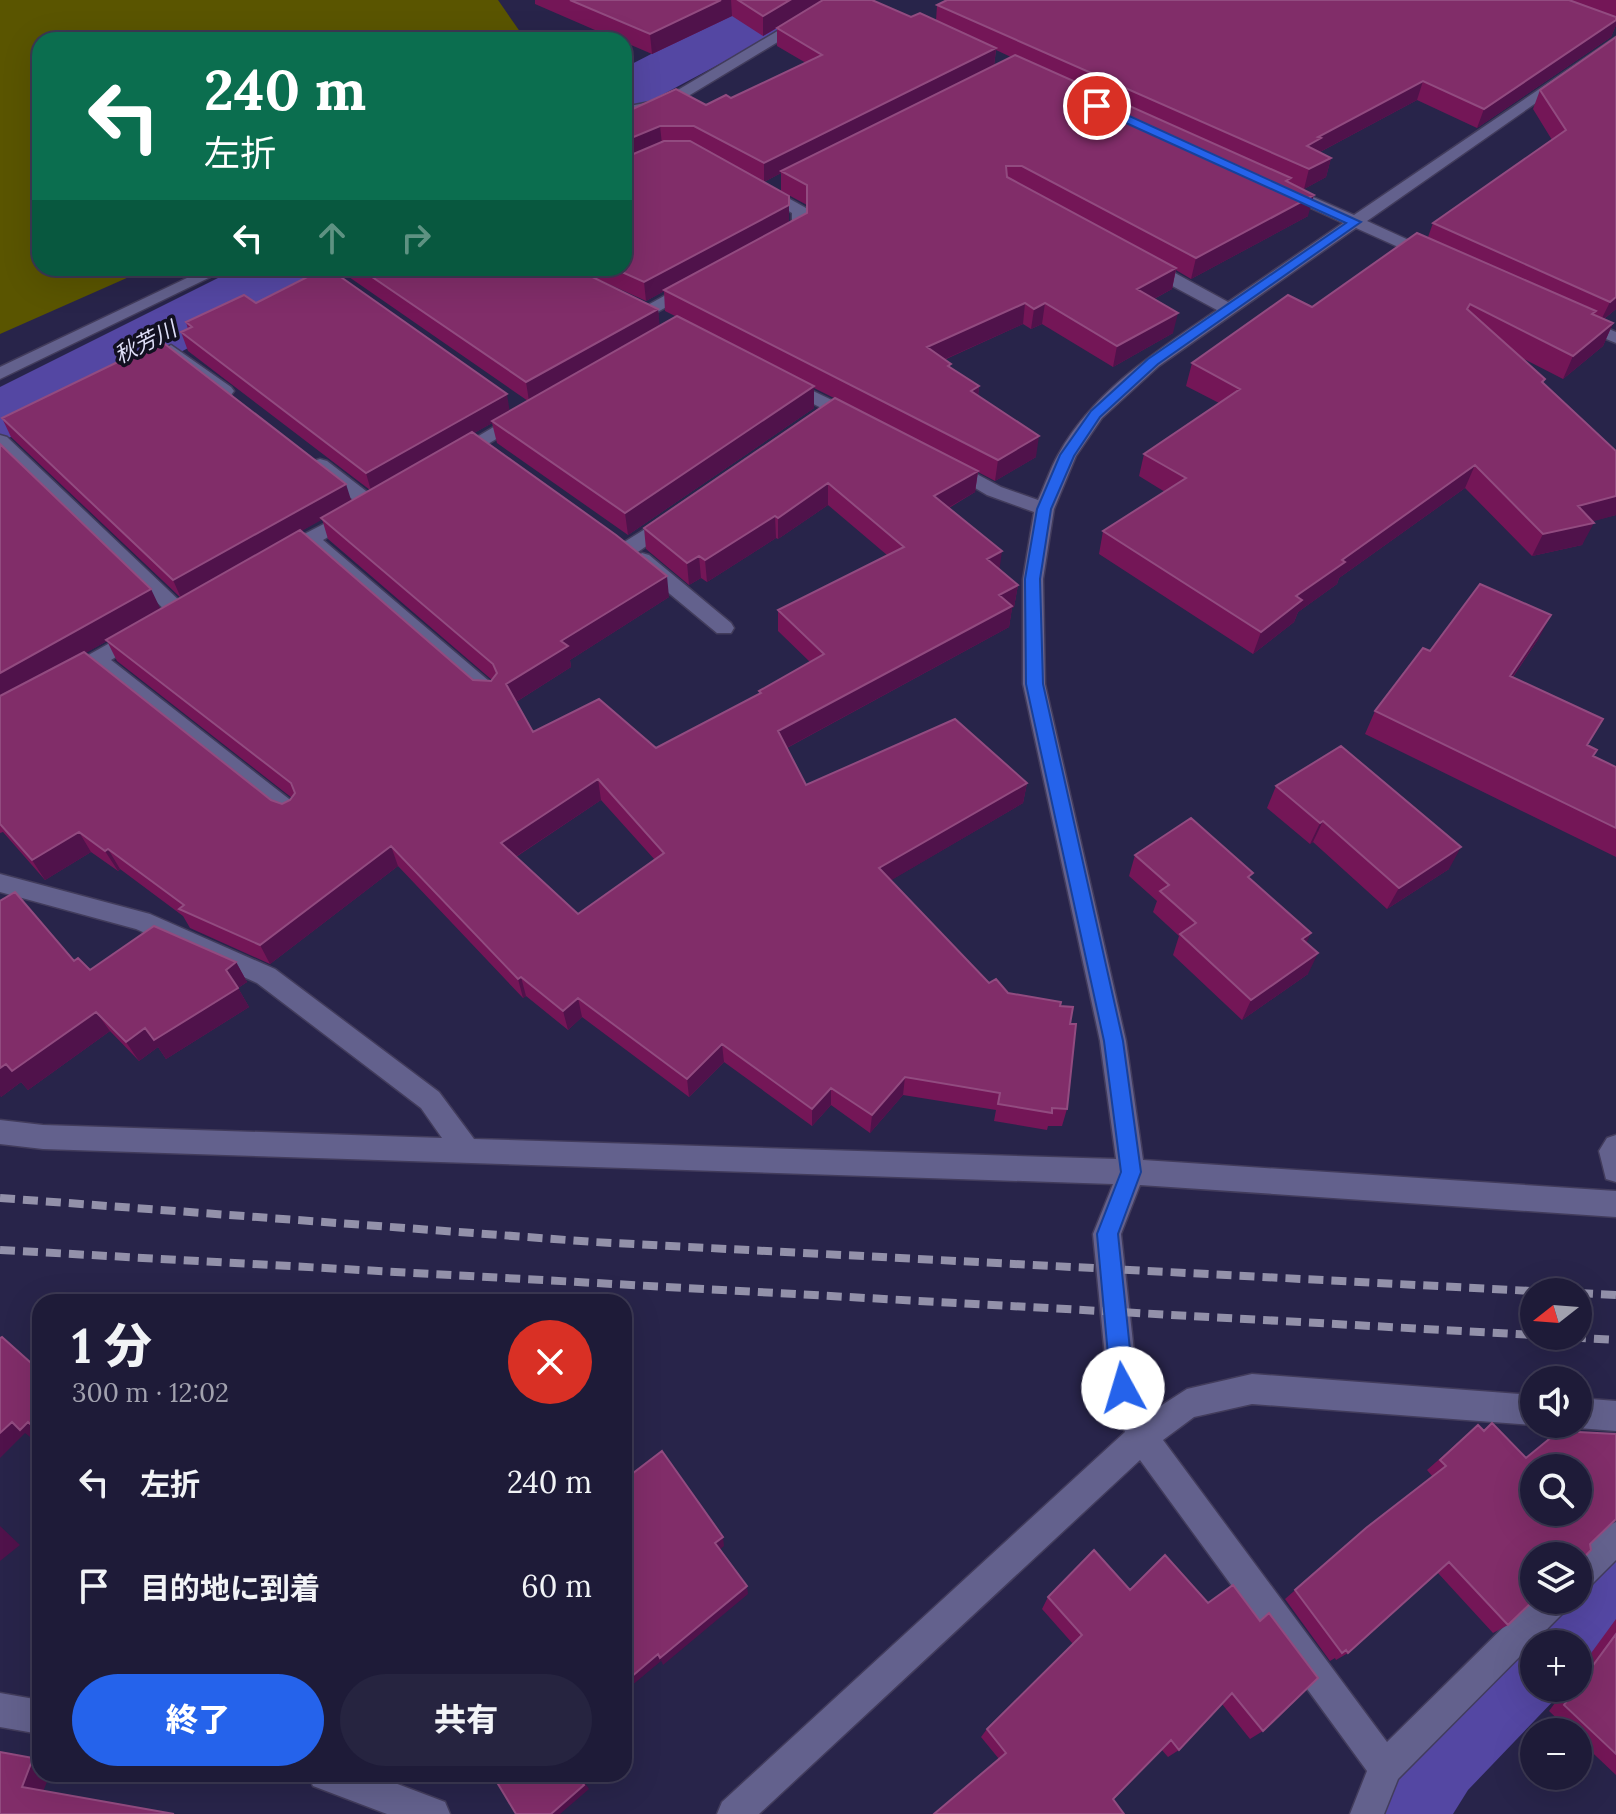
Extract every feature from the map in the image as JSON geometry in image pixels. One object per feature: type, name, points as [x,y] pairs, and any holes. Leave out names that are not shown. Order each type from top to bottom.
[{"type":"street","points":[[632,110],[665,104],[840,0]]},
{"type":"street","points":[[1601,26],[1616,31]]},
{"type":"street","points":[[1385,1768],[1142,1437],[1123,1388],[1107,1234],[1131,1172],[1113,1041],[1034,684],[1033,579],[1044,509],[1067,455],[1096,414],[1153,362],[1616,41]]},
{"type":"street","points":[[1269,183],[1442,261]]},
{"type":"street","points":[[765,185],[800,211],[800,228],[772,243]]},
{"type":"street","points":[[1133,258],[1227,309]]},
{"type":"street","points":[[0,374],[204,276]]},
{"type":"street","points":[[667,323],[639,308],[702,281]]},
{"type":"street","points":[[1558,312],[1616,338]]},
{"type":"street","points":[[171,350],[234,398]]},
{"type":"street","points":[[777,378],[828,411],[874,428]]},
{"type":"street","points":[[438,466],[484,446],[528,407]]},
{"type":"street","points":[[0,441],[171,615],[55,683]]},
{"type":"street","points":[[271,560],[379,501],[309,456]]},
{"type":"street","points":[[927,456],[994,491],[1044,509]]},
{"type":"street","points":[[692,504],[622,544],[724,628]]},
{"type":"street","points":[[310,539],[488,693]]},
{"type":"street","points":[[96,659],[290,812]]},
{"type":"street","points":[[0,883],[141,921],[266,976],[430,1100],[467,1151]]},
{"type":"street","points":[[0,1132],[43,1137],[1131,1172],[1616,1204]]},
{"type":"street","points":[[1616,1147],[1612,1151],[1616,1170]]},
{"type":"street","points":[[734,1814],[1142,1437],[1187,1404],[1252,1389],[1520,1409]]},
{"type":"street","points":[[1592,1414],[1616,1416]]},
{"type":"street","points":[[1592,1562],[1616,1538]]},
{"type":"street","points":[[1367,1814],[1385,1768],[1540,1614]]},
{"type":"street","points":[[0,1710],[32,1716]]},
{"type":"street","points":[[347,1782],[433,1814]]},
{"type":"shaded area","points":[[0,0],[498,0],[520,32],[32,32],[32,276],[130,276],[0,334]]},
{"type":"building","points":[[570,0],[721,0],[650,34]]},
{"type":"building","points":[[738,0],[790,0],[763,16]]},
{"type":"building","points":[[823,0],[872,0],[911,17],[920,13],[996,48],[764,163],[694,126],[660,126],[632,138],[632,109],[676,89],[706,105],[726,95],[731,98],[822,55],[777,28]]},
{"type":"building","points":[[947,0],[1569,0],[1616,17],[1616,20],[1484,109],[1423,81],[1318,137],[1321,138],[1307,146],[1331,158],[1309,169],[937,5]]},
{"type":"building","points":[[1616,37],[1616,297],[1610,302],[1433,223],[1566,130],[1540,90]]},
{"type":"building","points":[[1015,55],[1291,178],[1286,181],[1314,195],[1196,258],[1022,166],[1006,166],[1007,177],[1176,268],[1137,289],[1178,313],[1117,346],[1045,303],[1034,309],[1025,303],[927,347],[951,364],[948,366],[979,386],[971,391],[1039,436],[998,460],[664,290],[807,213],[807,185],[781,171]]},
{"type":"building","points":[[664,141],[690,141],[789,196],[789,205],[644,282],[631,276],[632,155]]},
{"type":"building","points":[[1417,233],[1596,311],[1592,314],[1613,323],[1573,356],[1470,304],[1467,309],[1545,379],[1542,382],[1616,451],[1616,496],[1578,506],[1594,523],[1543,534],[1475,465],[1342,560],[1345,562],[1296,596],[1302,600],[1261,632],[1103,531],[1186,478],[1144,454],[1240,389],[1192,363],[1288,295],[1312,307]]},
{"type":"building","points":[[309,276],[339,276],[507,394],[366,473],[181,332],[192,327],[186,322],[244,295],[256,303]]},
{"type":"building","points":[[371,276],[590,276],[658,309],[526,382]]},
{"type":"building","points":[[677,316],[814,386],[625,513],[492,421]]},
{"type":"building","points":[[161,341],[346,484],[173,580],[2,418]]},
{"type":"building","points":[[835,398],[978,471],[934,496],[1002,551],[987,559],[1018,585],[999,595],[1012,606],[778,731],[806,785],[955,719],[1027,783],[879,868],[989,983],[996,979],[1008,993],[1073,1007],[1070,1024],[1076,1024],[1067,1109],[1052,1108],[1052,1113],[998,1104],[1000,1093],[905,1077],[872,1115],[831,1088],[812,1109],[722,1044],[687,1079],[578,998],[563,1011],[521,977],[518,979],[391,846],[260,945],[179,909],[184,905],[108,849],[105,851],[79,832],[32,860],[0,824],[0,696],[84,652],[271,800],[282,804],[290,800],[295,793],[291,783],[106,640],[300,530],[473,680],[491,681],[497,673],[493,664],[321,518],[472,432],[616,535],[667,576],[561,641],[568,646],[506,684],[533,732],[599,699],[656,748],[761,693],[759,691],[824,654],[778,610],[904,547],[828,483],[778,518],[775,516],[705,560],[699,556],[687,563],[644,528]],"holes":[[[598,779],[664,853],[578,914],[501,843]]]},
{"type":"building","points":[[0,444],[151,589],[0,673]]},
{"type":"building","points":[[1480,584],[1551,615],[1510,676],[1603,719],[1587,745],[1597,750],[1593,756],[1616,767],[1616,828],[1375,711],[1423,648],[1430,651]]},
{"type":"building","points":[[1341,746],[1461,847],[1399,888],[1323,821],[1320,823],[1276,786]]},
{"type":"building","points":[[1191,818],[1253,873],[1248,877],[1311,933],[1302,939],[1318,953],[1251,1000],[1180,934],[1196,923],[1160,891],[1169,885],[1135,855]]},
{"type":"building","points":[[15,892],[74,961],[78,958],[90,970],[154,926],[236,962],[226,970],[238,988],[154,1040],[145,1028],[126,1042],[96,1012],[12,1071],[6,1064],[0,1068],[0,901]]},
{"type":"building","points":[[0,1338],[32,1364],[32,1426],[28,1422],[20,1430],[12,1422],[0,1433]]},
{"type":"building","points":[[1492,1423],[1522,1454],[1520,1526],[1592,1526],[1592,1454],[1531,1454],[1550,1438],[1592,1438],[1592,1433],[1616,1434],[1616,1519],[1592,1542],[1520,1542],[1520,1613],[1508,1625],[1449,1562],[1348,1653],[1346,1650],[1342,1653],[1295,1590],[1366,1528],[1446,1466],[1440,1460],[1478,1425],[1484,1431]]},
{"type":"building","points":[[662,1451],[723,1537],[715,1543],[747,1586],[660,1658],[658,1654],[632,1676],[632,1474]]},
{"type":"building","points":[[1094,1550],[1130,1590],[1165,1555],[1208,1603],[1233,1585],[1260,1621],[1269,1613],[1318,1678],[1263,1731],[1232,1693],[1179,1750],[1171,1740],[1113,1799],[1124,1814],[934,1814],[1006,1753],[987,1729],[1082,1635],[1048,1597]]},
{"type":"building","points":[[1616,1634],[1616,1754],[1592,1731],[1592,1718],[1578,1718],[1564,1705],[1566,1702],[1592,1702],[1592,1667]]},
{"type":"building","points":[[0,1752],[32,1758],[22,1787],[174,1814],[0,1814]]},
{"type":"building","points":[[497,1782],[582,1782],[584,1785],[551,1814],[516,1814]]},
{"type":"waterway","name":"秋芳川","points":[[632,87],[798,0]]},
{"type":"waterway","name":"秋芳川","points":[[0,417],[274,276]]},
{"type":"waterway","points":[[1570,1630],[1616,1582]]},
{"type":"waterway","points":[[1407,1814],[1440,1762],[1520,1680]]},
{"type":"railway","points":[[0,1198],[594,1242],[1520,1290]]},
{"type":"railway","points":[[0,1250],[1520,1334]]},
{"type":"railway","points":[[1592,1294],[1616,1295]]},
{"type":"railway","points":[[1592,1339],[1616,1340]]},
{"type":"route","points":[[1097,106],[1355,222],[1153,362],[1096,414],[1067,455],[1044,509],[1033,579],[1034,684],[1113,1041],[1131,1172],[1107,1234],[1123,1388]]}]
